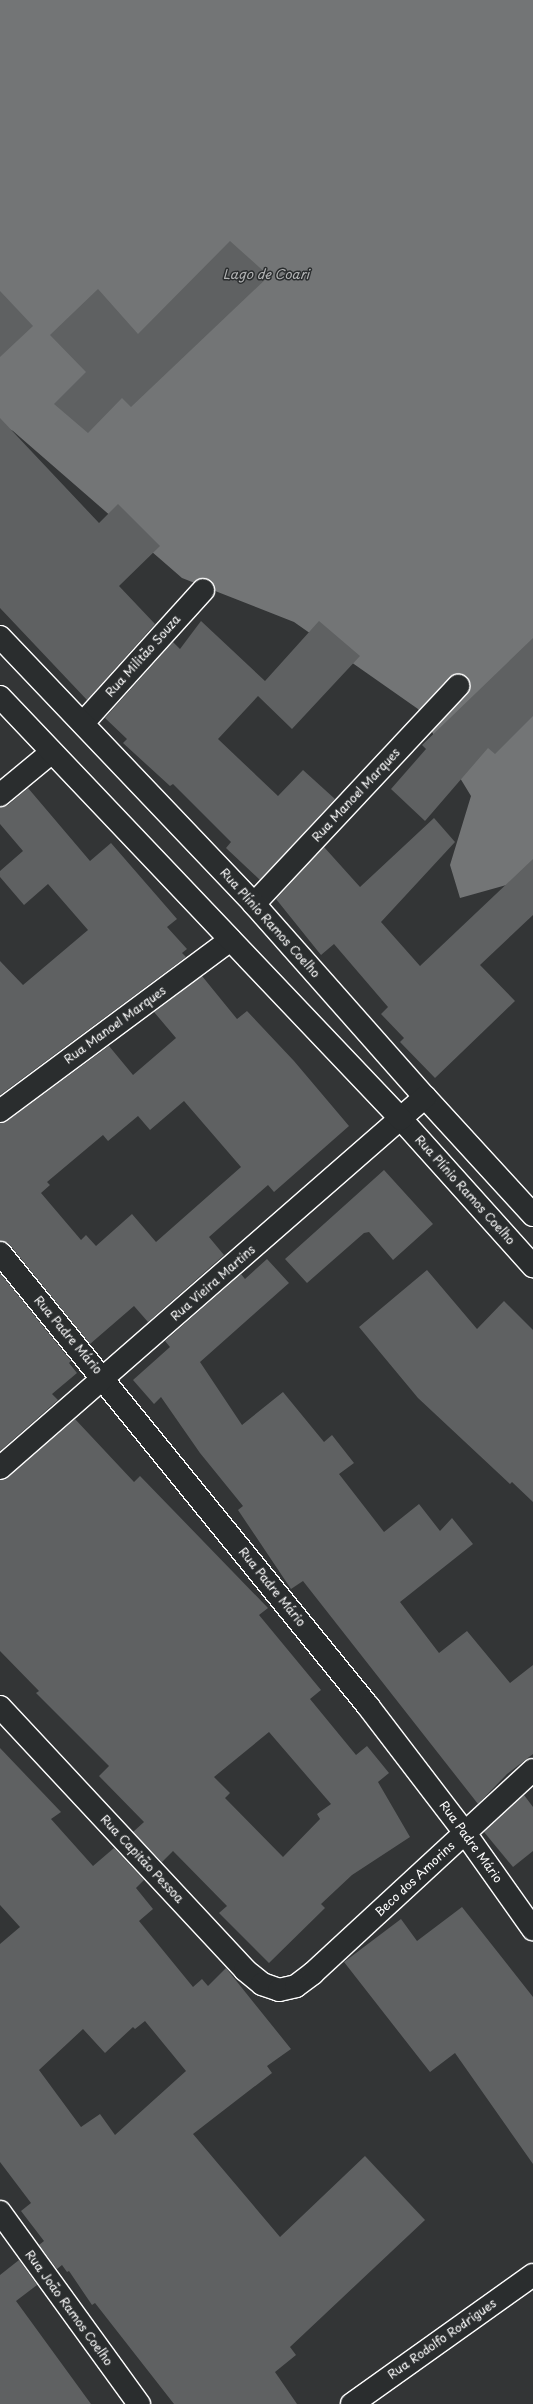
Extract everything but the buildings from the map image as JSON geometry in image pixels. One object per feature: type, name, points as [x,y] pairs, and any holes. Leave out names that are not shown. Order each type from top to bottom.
[{"type":"street","name":"Rua Militão Souza","points":[[83,722],[203,590]]},
{"type":"street","name":"Rua Plínio Ramos Coelho","points":[[0,637],[83,722],[254,904],[425,1097],[533,1215]]},
{"type":"street","name":"Rua Manoel Marques","points":[[254,904],[458,686]]},
{"type":"street","name":"Rua Plínio Ramos Coelho","points":[[0,697],[401,1119],[533,1266]]},
{"type":"street","points":[[0,795],[52,752]]},
{"type":"street","name":"Rua Manoel Marques","points":[[0,1111],[230,940]]},
{"type":"street","name":"Rua Vieira Martins","points":[[0,1468],[104,1379],[425,1097]]},
{"type":"street","name":"Rua Padre Mário","points":[[0,1253],[104,1379],[368,1706],[465,1833],[533,1929]]},
{"type":"street","name":"Rua Capitão Pessoa","points":[[0,1707],[246,1970],[262,1984],[279,1990],[296,1986]]},
{"type":"street","name":"Beco dos Amorins","points":[[296,1986],[533,1770]]},
{"type":"street","name":"Rua João Ramos Coelho","points":[[0,2212],[139,2404]]},
{"type":"street","name":"Rua Rodolfo Rodrigues","points":[[352,2404],[533,2275]]},
{"type":"water","name":"Lago de Coari","points":[[0,0],[533,0],[533,874],[528,879],[460,898],[450,865],[471,796],[418,709],[294,622],[182,578],[13,431],[0,424]]}]
